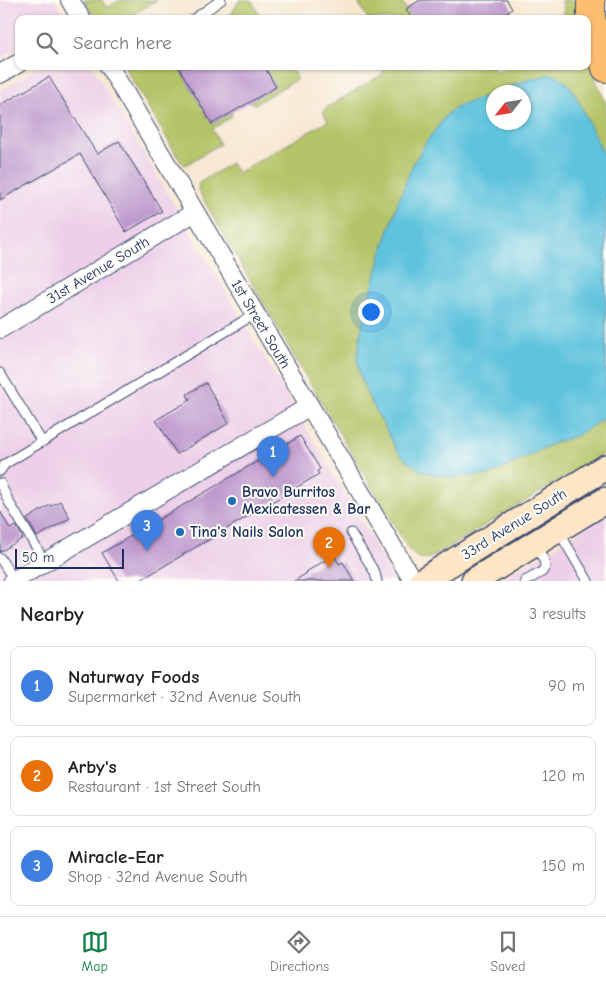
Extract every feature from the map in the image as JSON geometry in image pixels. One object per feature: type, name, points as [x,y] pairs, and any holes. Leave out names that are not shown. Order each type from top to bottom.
[{"type":"main road","points":[[591,0],[591,20],[606,68]]},
{"type":"main road","name":"33rd Avenue South","points":[[422,581],[606,467]]},
{"type":"main road","name":"33rd Avenue South","points":[[474,581],[606,500]]},
{"type":"street","points":[[70,0],[79,15]]},
{"type":"street","points":[[0,74],[15,65]]},
{"type":"street","name":"1st Street South","points":[[111,70],[413,581]]},
{"type":"street","name":"31st Avenue South","points":[[0,328],[195,212]]},
{"type":"street","points":[[13,581],[310,406]]},
{"type":"lane","points":[[200,15],[222,0]]},
{"type":"lane","points":[[0,472],[5,464],[255,314]]},
{"type":"lane","points":[[0,373],[42,442]]},
{"type":"lane","points":[[0,483],[9,502],[45,562]]},
{"type":"lane","points":[[557,530],[588,581]]},
{"type":"lane","points":[[351,533],[375,573],[377,581]]},
{"type":"lane","points":[[526,581],[542,572],[545,568],[544,560],[535,543]]},
{"type":"lane","points":[[0,558],[13,581]]},
{"type":"shaded area","points":[[0,0],[54,0],[62,15],[15,15],[15,50],[0,59]]},
{"type":"shaded area","points":[[34,70],[94,70],[377,548],[390,572],[392,581],[0,581],[0,91]]},
{"type":"shaded area","points":[[606,515],[606,581],[499,581],[557,546]]},
{"type":"green space","points":[[84,0],[102,0],[107,8],[120,0],[157,0],[135,15],[93,15]]},
{"type":"green space","points":[[240,0],[251,0],[260,15],[231,15]]},
{"type":"green space","points":[[357,0],[401,0],[410,15],[366,15]]},
{"type":"green space","points":[[561,0],[580,0],[582,15],[564,15]]},
{"type":"green space","points":[[591,64],[606,104],[606,452],[436,555],[425,559],[418,558],[409,550],[298,363],[198,190],[199,183],[231,163],[238,173],[328,121],[324,114],[326,108],[384,73],[382,70],[494,70],[496,73],[500,70],[591,70]]},
{"type":"green space","points":[[126,70],[180,70],[212,124],[232,112],[231,117],[212,129],[220,144],[187,164],[184,165]]},
{"type":"green space","points":[[262,70],[292,70],[297,79],[255,104],[250,102]]},
{"type":"water","points":[[552,74],[561,78],[571,87],[606,160],[606,417],[578,435],[552,444],[490,475],[453,477],[435,475],[419,470],[398,452],[366,392],[357,358],[361,331],[382,251],[398,202],[413,164],[426,142],[448,113],[459,106],[486,96],[486,130],[531,130],[531,85],[514,85]]},
{"type":"building","points":[[420,0],[507,0],[512,9],[503,15],[410,15],[406,9]]},
{"type":"building","points":[[180,70],[266,70],[276,87],[212,124]]},
{"type":"building","points":[[49,77],[97,154],[119,141],[162,211],[126,232],[80,154],[0,200],[0,105]]},
{"type":"building","points":[[206,383],[229,423],[177,454],[156,420],[190,400],[187,394]]},
{"type":"building","points":[[300,436],[320,469],[317,471],[319,474],[139,581],[119,581],[102,553]]},
{"type":"building","points":[[60,501],[70,518],[37,537],[27,519]]},
{"type":"building","points":[[0,511],[10,529],[16,526],[23,538],[0,552]]},
{"type":"building","points":[[334,555],[339,564],[343,562],[354,581],[294,581],[306,572]]},
{"type":"place","name":"Naturway Foods","points":[[273,477]]},
{"type":"place","name":"Bravo Burritos Mexicatessen & Bar","points":[[232,501]]},
{"type":"place","name":"Tina's Nails Salon","points":[[180,532]]},
{"type":"place","name":"Miracle-Ear","points":[[147,551]]},
{"type":"place","name":"Arby's","points":[[329,568]]}]
